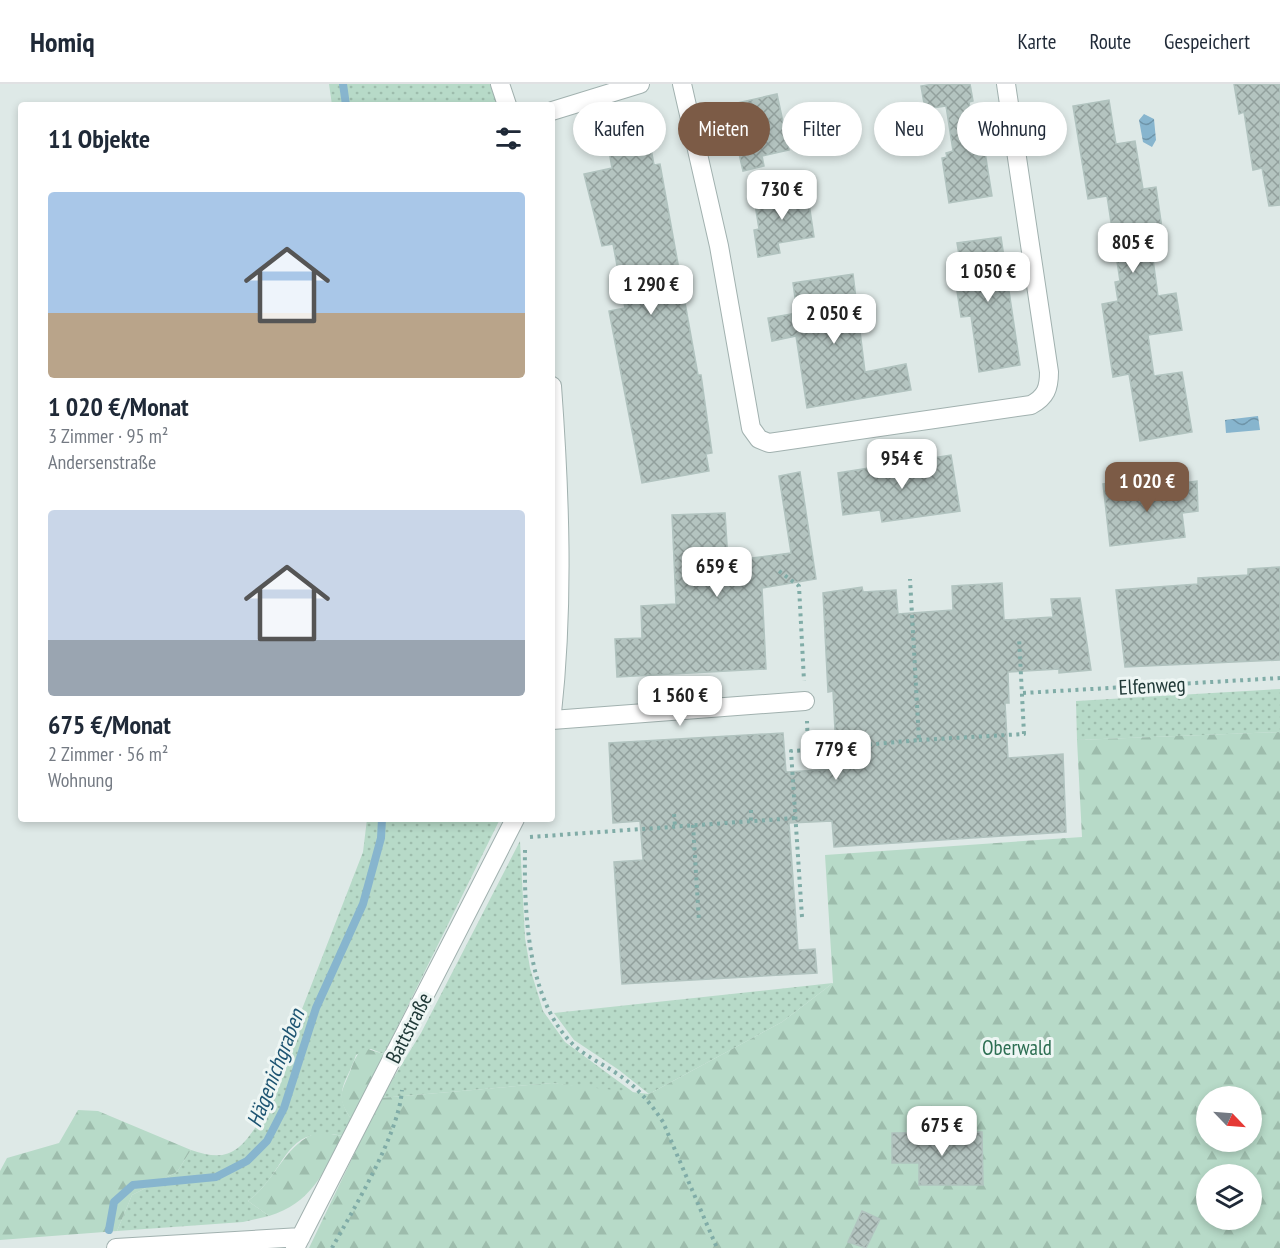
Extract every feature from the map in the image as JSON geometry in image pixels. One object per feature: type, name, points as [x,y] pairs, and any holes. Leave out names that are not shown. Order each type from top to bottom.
[{"type":"street","points":[[500,84],[506,102]]},
{"type":"street","points":[[555,110],[640,84]]},
{"type":"street","points":[[682,84],[718,246],[751,428],[759,439],[769,443],[1030,405],[1041,399],[1047,391],[1049,372],[1006,84]]},
{"type":"street","points":[[555,450],[560,557],[559,651],[555,686]]},
{"type":"street","points":[[555,720],[805,701]]},
{"type":"street","name":"Battstraße","points":[[116,1248],[298,1242],[513,822]]},
{"type":"path","points":[[779,571],[799,586],[808,750]]},
{"type":"path","points":[[910,579],[919,740]]},
{"type":"path","points":[[802,917],[791,751],[1024,734],[1019,637]]},
{"type":"path","name":"Elfenweg","points":[[1023,693],[1280,678]]},
{"type":"path","points":[[751,810],[751,821]]},
{"type":"path","points":[[674,814],[675,826]]},
{"type":"path","points":[[717,1248],[663,1122],[651,1104],[617,1073],[578,1048],[556,1026],[541,990],[528,924],[525,875],[526,838],[796,818]]},
{"type":"path","points":[[693,825],[699,922]]},
{"type":"path","points":[[332,1248],[374,1169],[401,1104],[402,1081]]},
{"type":"green space","points":[[329,84],[493,84],[499,102],[332,102]]},
{"type":"green space","points":[[1280,689],[1280,732],[1077,740],[1076,701]]},
{"type":"green space","name":"Oberwald","points":[[1280,732],[1280,1248],[309,1248],[381,1098],[552,1083],[649,1094],[782,1022],[833,983],[825,855],[1082,837],[1077,740]]},
{"type":"green space","points":[[367,822],[499,822],[384,1054],[371,1049],[356,1055],[343,1087],[342,1101],[351,1119],[343,1136],[323,1134],[308,1137],[297,1143],[261,1189],[248,1201],[269,1216],[243,1222],[117,1231],[132,1195],[177,1172],[191,1150],[213,1155],[230,1153],[243,1143],[257,1125],[363,852]]},
{"type":"green space","points":[[520,841],[525,938],[530,968],[543,1011],[565,1042],[637,1095],[552,1083],[381,1098],[421,1033]]},
{"type":"green space","points":[[833,983],[782,1022],[649,1094],[619,1070],[574,1040],[554,1013]]},
{"type":"green space","points":[[364,1048],[384,1054],[351,1119],[343,1104],[342,1094],[355,1060]]},
{"type":"green space","points":[[78,1110],[98,1111],[191,1150],[177,1172],[132,1195],[117,1231],[0,1240],[0,1171],[7,1158],[59,1143]]},
{"type":"green space","points":[[319,1132],[343,1136],[330,1162],[306,1195],[283,1211],[269,1216],[248,1201],[258,1193],[297,1145],[307,1137]]},
{"type":"water","points":[[1144,114],[1154,119],[1156,140],[1152,147],[1143,142],[1139,120]]},
{"type":"water","points":[[1258,416],[1260,430],[1226,433],[1225,420]]},
{"type":"building","points":[[970,84],[973,101],[957,102],[957,156],[986,156],[992,196],[949,203],[942,158],[947,157],[946,153],[953,151],[946,106],[945,102],[924,102],[921,86]]},
{"type":"building","points":[[1234,84],[1280,84],[1280,205],[1269,206],[1262,168],[1253,170],[1244,112],[1239,114]]},
{"type":"building","points":[[777,94],[782,117],[782,152],[770,154],[770,102],[741,102]]},
{"type":"building","points":[[1109,100],[1116,144],[1135,141],[1143,189],[1156,187],[1165,249],[1152,252],[1158,296],[1176,293],[1182,330],[1148,335],[1154,376],[1182,372],[1192,432],[1140,441],[1129,374],[1113,377],[1102,304],[1118,301],[1115,282],[1120,281],[1107,196],[1088,199],[1073,106]]},
{"type":"building","points":[[610,156],[652,156],[654,165],[660,164],[698,375],[701,375],[712,453],[706,454],[709,471],[642,483],[609,311],[625,308],[613,244],[602,246],[584,174],[612,168]]},
{"type":"building","points":[[740,156],[762,156],[764,166],[743,171]]},
{"type":"building","points":[[807,190],[814,237],[778,243],[780,253],[758,257],[754,230],[759,229],[754,198]]},
{"type":"building","points":[[1001,237],[1020,365],[979,372],[971,316],[961,317],[957,291],[965,290],[957,243]]},
{"type":"building","points":[[853,274],[865,372],[906,364],[911,390],[807,408],[796,336],[772,341],[768,318],[797,313],[793,283]]},
{"type":"building","points":[[951,455],[960,511],[882,522],[880,510],[843,515],[838,473]]},
{"type":"building","points":[[800,472],[816,579],[762,588],[766,669],[617,677],[615,639],[642,638],[641,606],[676,604],[672,515],[725,513],[728,561],[791,553],[779,476]]},
{"type":"building","points":[[1135,480],[1137,496],[1176,491],[1175,484],[1197,481],[1198,511],[1182,513],[1185,537],[1110,546],[1103,484]]},
{"type":"building","points":[[1280,567],[1280,660],[1125,667],[1116,590],[1198,584],[1198,578],[1248,575],[1248,569]]},
{"type":"building","points":[[1002,583],[1004,620],[1053,617],[1051,599],[1080,598],[1091,670],[1059,673],[1059,669],[1008,672],[1009,703],[1005,703],[1008,758],[1063,754],[1066,832],[834,847],[832,821],[789,823],[798,950],[815,949],[817,973],[622,984],[614,862],[643,860],[640,821],[613,823],[609,743],[783,733],[786,772],[837,769],[833,691],[828,692],[823,593],[862,587],[863,592],[896,590],[898,614],[953,610],[952,586]]},
{"type":"building","points":[[982,1132],[983,1185],[919,1185],[919,1163],[892,1163],[892,1133]]},
{"type":"building","points":[[862,1211],[880,1219],[866,1248],[848,1242]]},
{"type":"waterway","name":"Hägenichgraben","points":[[343,84],[346,102]]},
{"type":"waterway","name":"Hägenichgraben","points":[[109,1230],[114,1202],[133,1185],[216,1177],[247,1161],[267,1141],[284,1108],[316,1008],[363,904],[381,838],[382,822]]}]
